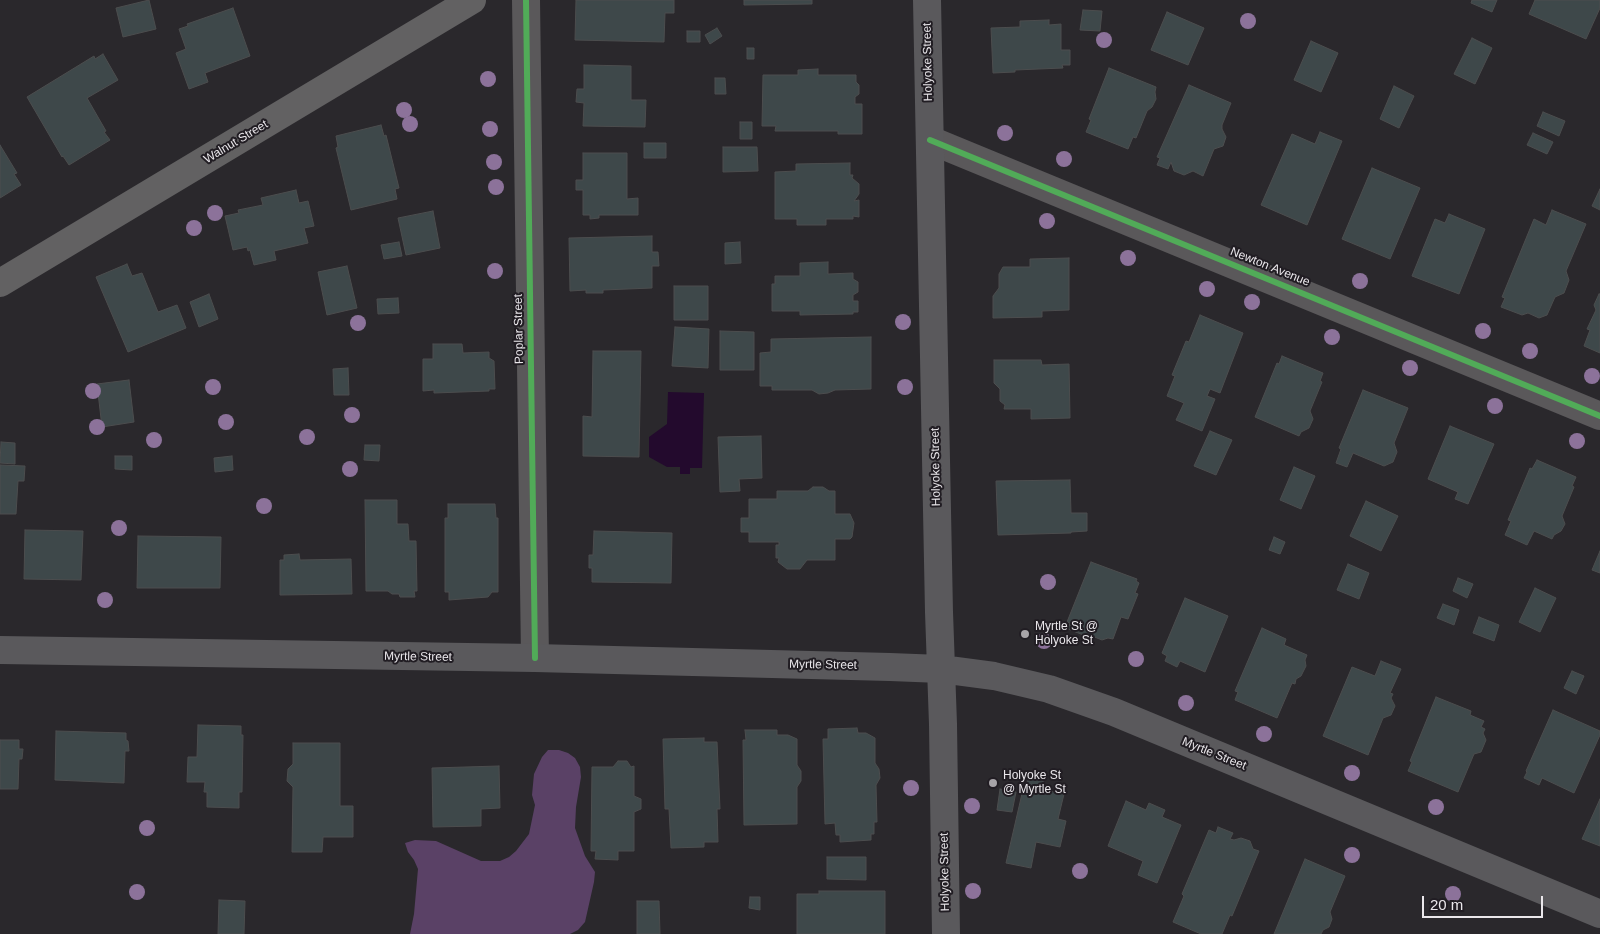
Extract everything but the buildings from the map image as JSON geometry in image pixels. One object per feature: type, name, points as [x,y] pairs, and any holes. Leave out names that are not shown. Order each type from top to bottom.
[{"type":"main road","name":"Walnut Street","points":[[0,284],[472,0]]},
{"type":"main road","name":"Holyoke Street","points":[[927,0],[946,934]]},
{"type":"main road","name":"Myrtle Street","points":[[0,650],[535,658],[941,669],[1018,681],[1049,689],[1097,706],[1600,914]]},
{"type":"street","name":"Poplar Street","points":[[526,0],[535,658]]},
{"type":"street","name":"Newton Avenue","points":[[930,140],[1600,416]]},
{"type":"shaded area","points":[[668,392],[704,393],[702,468],[690,468],[690,474],[680,474],[680,467],[667,467],[649,457],[649,437],[667,424]]},
{"type":"shaded area","points":[[548,750],[559,750],[568,753],[575,758],[580,767],[581,777],[575,828],[585,856],[595,872],[585,922],[578,930],[570,934],[410,934],[414,914],[418,869],[405,843],[415,840],[436,841],[481,861],[500,861],[509,857],[529,834],[535,805],[532,795],[534,774],[542,757]]},
{"type":"cycle path","points":[[526,0],[535,658]]},
{"type":"cycle path","points":[[930,140],[1600,416]]},
{"type":"place","name":"Myrtle St @ Holyoke St","points":[[1025,634]]},
{"type":"place","name":"Holyoke St @ Myrtle St","points":[[993,783]]}]
